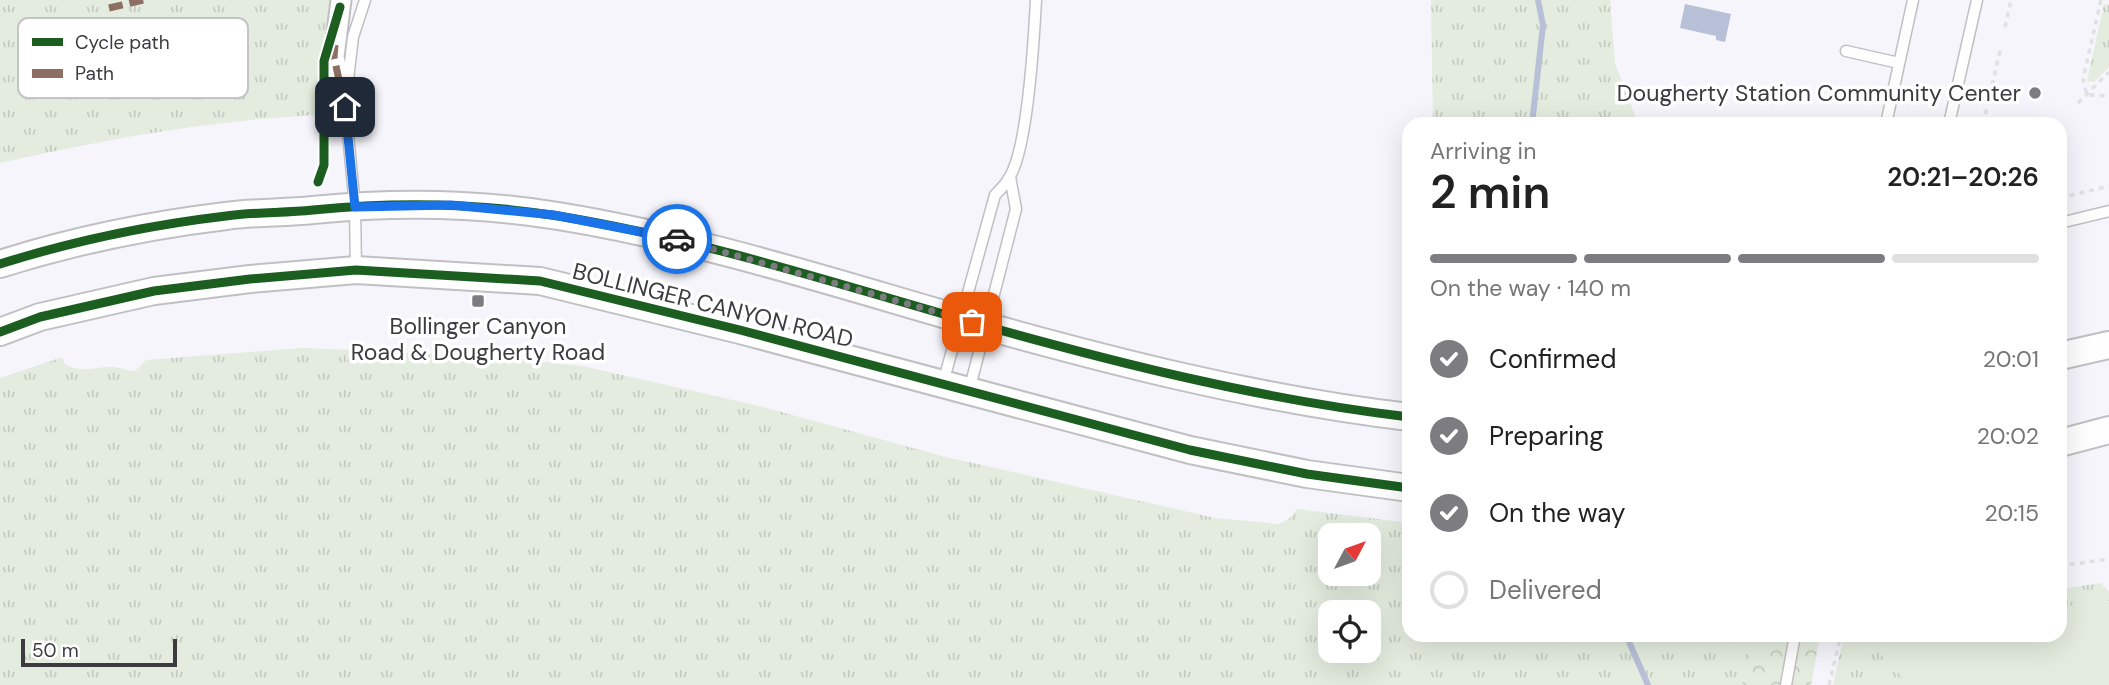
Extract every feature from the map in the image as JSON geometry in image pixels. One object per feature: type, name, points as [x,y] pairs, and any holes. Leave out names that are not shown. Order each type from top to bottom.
[{"type":"main road","points":[[0,264],[139,230],[222,216],[355,207],[451,205],[554,215],[656,234],[758,260],[986,326],[1316,406],[1402,416]]},
{"type":"main road","name":"BOLLINGER CANYON ROAD","points":[[0,332],[40,317],[154,291],[356,270],[540,281],[1190,450],[1307,474],[1402,487]]},
{"type":"main road","points":[[2067,354],[2109,345]]},
{"type":"main road","points":[[2067,441],[2109,430]]},
{"type":"street","points":[[341,0],[334,57],[345,107]]},
{"type":"lane","points":[[356,270],[355,207],[345,107],[353,37],[365,0]]},
{"type":"lane","points":[[943,384],[995,195],[1010,177],[1019,150],[1034,54],[1036,0]]},
{"type":"lane","points":[[1887,117],[1913,0]]},
{"type":"lane","points":[[1951,117],[1977,0]]},
{"type":"lane","points":[[1846,51],[1899,63]]},
{"type":"lane","points":[[969,391],[1016,209],[1010,177]]},
{"type":"lane","points":[[2067,221],[2109,211]]},
{"type":"lane","points":[[1786,685],[1794,642]]},
{"type":"path","points":[[2005,27],[2011,0]]},
{"type":"path","points":[[2087,95],[2083,79],[2102,0],[2109,1]]},
{"type":"path","points":[[1985,117],[2000,51]]},
{"type":"path","points":[[2078,103],[2109,72]]},
{"type":"path","points":[[2087,95],[2109,96]]},
{"type":"path","points":[[2067,196],[2109,186]]},
{"type":"path","points":[[2067,565],[2109,559]]},
{"type":"path","points":[[1829,685],[1839,642]]},
{"type":"green space","points":[[0,0],[332,0],[319,61],[318,115],[238,121],[158,132],[0,163]]},
{"type":"green space","points":[[1431,0],[1610,0],[1615,63],[1635,117],[1433,117]]},
{"type":"green space","points":[[2104,4],[2109,5],[2109,67],[2094,82],[2087,81]]},
{"type":"green space","points":[[303,348],[495,356],[587,367],[759,406],[942,456],[1215,518],[1279,524],[1289,519],[1297,509],[1402,522],[1402,642],[1789,642],[1780,685],[0,685],[0,378],[63,357],[64,363],[76,369],[113,367],[135,371],[146,360]]},
{"type":"green space","points":[[2101,583],[2109,592],[2109,601],[2067,606],[2067,588]]},
{"type":"green space","points":[[2109,601],[2109,685],[1910,685],[1869,642],[2067,642],[2067,606]]},
{"type":"green space","points":[[1751,642],[1819,642],[1811,685],[1742,685]]},
{"type":"green space","points":[[1842,642],[1998,642],[2005,685],[1833,685]]},
{"type":"water","points":[[1685,4],[1731,14],[1725,42],[1716,40],[1716,36],[1680,28]]},
{"type":"waterway","points":[[1533,117],[1543,25],[1538,0]]},
{"type":"waterway","points":[[1629,642],[1648,685]]},
{"type":"marked path","points":[[109,8],[144,0]]},
{"type":"marked path","points":[[335,45],[334,57],[345,107]]},
{"type":"cycle path","points":[[318,182],[324,165],[324,61],[340,7]]},
{"type":"cycle path","points":[[0,264],[112,235],[237,215],[405,205],[497,208],[609,225],[709,248],[1013,334],[1181,376],[1295,400],[1402,416]]},
{"type":"cycle path","points":[[0,332],[40,317],[154,291],[250,279],[356,270],[540,281],[740,330],[1190,450],[1307,474],[1402,487]]},
{"type":"way so far","points":[[677,239],[972,322]]},
{"type":"place","name":"Dougherty Station Community Center","points":[[2035,93]]},
{"type":"place","name":"Bollinger Canyon Road & Dougherty Road","points":[[478,301]]},
{"type":"route","points":[[345,107],[355,207],[451,205],[554,215],[677,239]]}]
